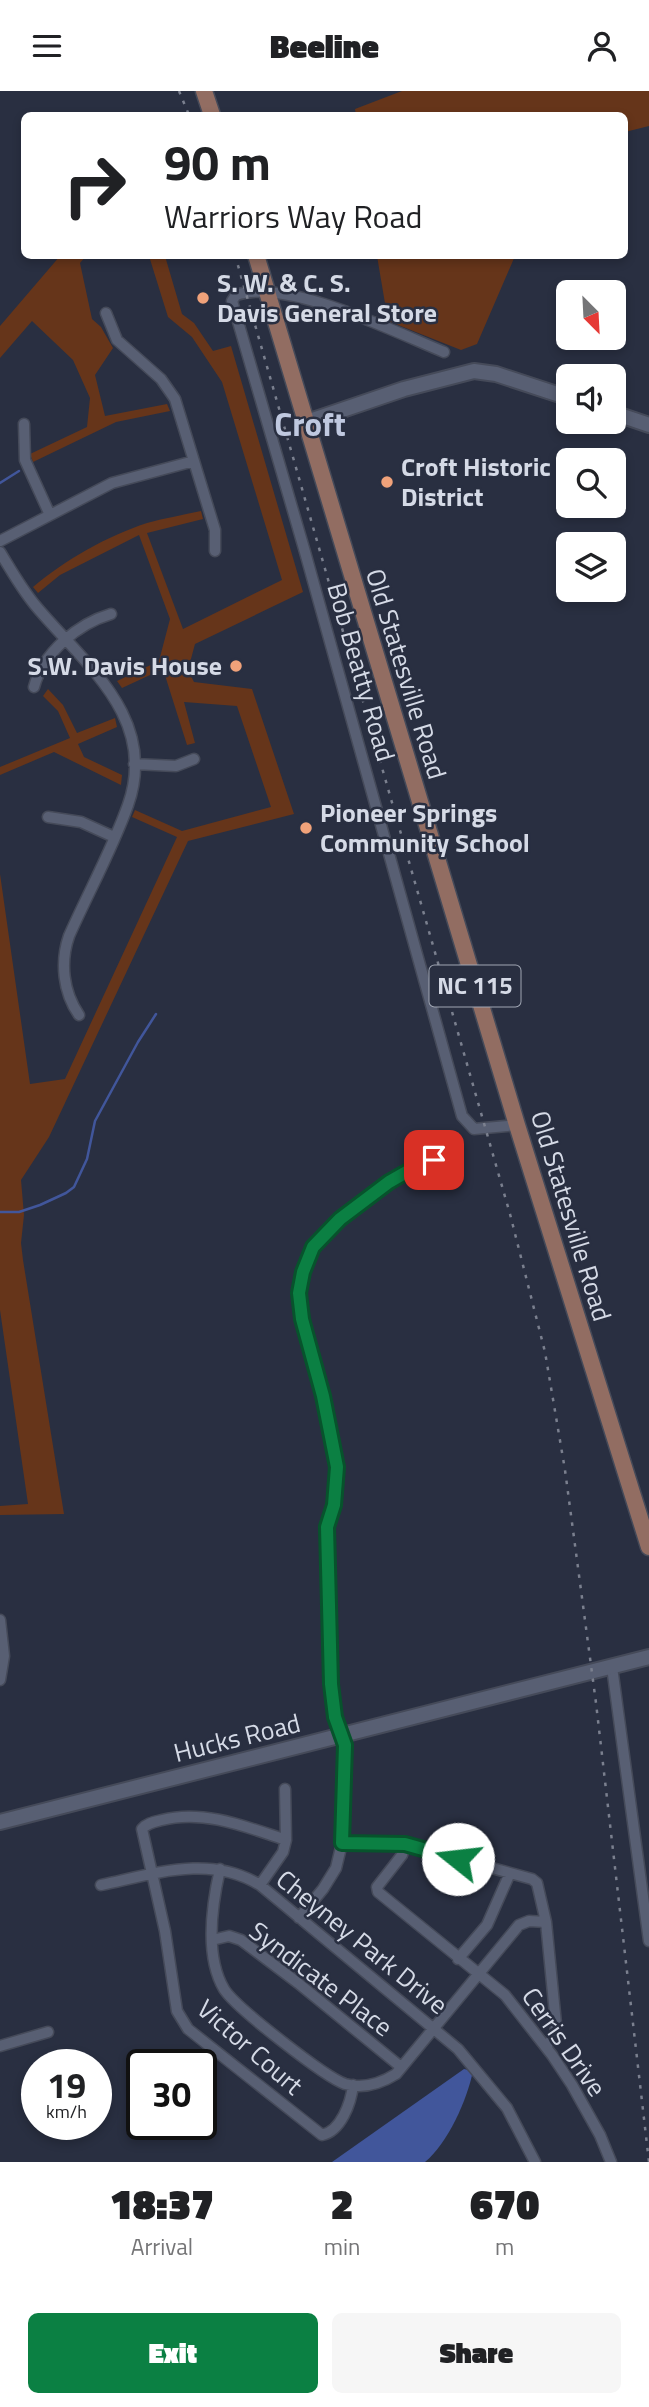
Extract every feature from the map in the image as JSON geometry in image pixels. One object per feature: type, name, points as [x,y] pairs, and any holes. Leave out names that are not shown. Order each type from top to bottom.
[{"type":"main road","points":[[204,91],[211,112]]},
{"type":"main road","name":"Old Statesville Road","points":[[257,259],[304,423],[517,1125],[649,1547]]},
{"type":"main road","points":[[304,423],[404,389],[474,371],[496,374],[556,394]]},
{"type":"main road","points":[[626,417],[649,425]]},
{"type":"main road","name":"Hucks Road","points":[[0,1822],[649,1657]]},
{"type":"street","name":"Bob Beatty Road","points":[[266,292],[250,290],[236,295],[232,305],[308,562],[462,1116],[474,1129],[517,1125]]},
{"type":"street","points":[[266,292],[309,300],[337,309],[444,352]]},
{"type":"street","points":[[106,313],[117,340],[161,379],[175,399],[215,530],[215,551]]},
{"type":"street","points":[[24,424],[25,460],[50,515]]},
{"type":"street","points":[[0,541],[112,483],[194,461]]},
{"type":"street","points":[[0,552],[26,593],[111,691],[120,705],[130,733],[134,764],[128,806],[69,936],[64,953],[67,989],[79,1015]]},
{"type":"street","points":[[34,687],[42,667],[66,639],[83,626],[110,614]]},
{"type":"street","points":[[134,764],[176,766],[194,759]]},
{"type":"street","points":[[48,817],[81,822],[114,837]]},
{"type":"street","points":[[299,1918],[337,1868],[342,1843],[345,1745],[335,1717],[331,1684],[327,1527],[334,1505],[337,1467],[323,1396],[302,1319],[299,1293],[303,1272],[313,1247],[340,1219],[389,1182],[417,1166],[451,1154]]},
{"type":"street","points":[[0,1619],[4,1656],[0,1680]]},
{"type":"street","points":[[612,1667],[649,1941]]},
{"type":"street","points":[[260,1885],[283,1852],[286,1840],[285,1789]]},
{"type":"street","points":[[152,1874],[142,1829],[146,1825],[174,1817],[192,1816],[222,1820],[286,1840]]},
{"type":"street","points":[[342,1843],[405,1844],[532,1879],[537,1883],[546,1922],[556,2024],[555,2036],[545,2046]]},
{"type":"street","name":"Cerris Drive","points":[[405,1844],[402,1856],[377,1887],[378,1892],[505,1995],[545,2046],[596,2127],[611,2162]]},
{"type":"street","name":"Cheyney Park Drive","points":[[101,1885],[190,1868],[220,1869],[237,1873],[260,1885],[458,2049],[515,2120],[535,2162]]},
{"type":"street","points":[[220,1869],[211,1911],[212,1940],[224,1989],[232,1999],[329,2077],[353,2085],[383,2082],[396,2074],[519,1925],[529,1921],[546,1922]]},
{"type":"street","points":[[458,1959],[487,1925],[510,1873]]},
{"type":"street","name":"Victor Court","points":[[152,1874],[165,1931],[177,2011],[188,2029],[323,2136],[328,2134],[348,2110],[353,2085]]},
{"type":"street","name":"Syndicate Place","points":[[212,1940],[229,1936],[241,1940],[401,2067]]},
{"type":"street","points":[[0,2046],[48,2032]]},
{"type":"shaded area","points":[[402,91],[649,91],[649,126],[628,131],[628,112],[356,112],[355,109]]},
{"type":"shaded area","points":[[57,259],[83,259],[80,263],[92,319],[101,327],[113,348],[95,375],[105,416],[167,404],[170,411],[116,422],[33,462],[30,454],[87,427],[90,398],[73,360],[32,321],[0,358],[0,326]]},
{"type":"shaded area","points":[[150,259],[166,259],[182,314],[194,323],[213,351],[231,346],[303,592],[195,644],[188,670],[194,682],[252,689],[294,814],[188,841],[49,1137],[21,1180],[24,1215],[21,1243],[23,1260],[64,1514],[0,1515],[0,1506],[28,1504],[0,1310],[0,874],[30,1084],[65,1079],[177,837],[132,817],[135,810],[182,831],[271,807],[237,706],[184,702],[195,743],[187,745],[163,669],[122,688],[117,681],[159,661],[170,619],[139,535],[60,575],[38,593],[33,587],[73,558],[117,535],[147,523],[201,511],[203,519],[147,533],[183,629],[282,580],[222,382],[192,337],[168,317]]},
{"type":"shaded area","points":[[378,259],[514,259],[477,344],[461,350],[388,321]]},
{"type":"shaded area","points":[[48,689],[63,705],[77,733],[115,718],[117,727],[78,744],[84,757],[122,775],[121,785],[54,752],[0,775],[0,767],[70,738],[58,711],[43,696]]},
{"type":"water","points":[[464,2069],[473,2071],[461,2108],[449,2133],[425,2162],[332,2162]]},
{"type":"waterway","points":[[0,483],[19,471]]},
{"type":"waterway","points":[[0,1212],[19,1212],[40,1205],[74,1187],[87,1159],[95,1121],[156,1014]]},
{"type":"railway","points":[[179,91],[188,112]]},
{"type":"railway","points":[[236,259],[510,1214],[545,1352],[565,1470],[596,1703],[649,2162]]},
{"type":"place","name":"S. W. & C. S. Davis General Store","points":[[203,298]]},
{"type":"place","name":"Croft Historic District","points":[[387,482]]},
{"type":"place","name":"S.W. Davis House","points":[[236,666]]},
{"type":"place","name":"Pioneer Springs Community School","points":[[306,828]]},
{"type":"district","name":"Croft","points":[[310,424]]},
{"type":"route","points":[[434,1160],[389,1182],[340,1219],[313,1247],[303,1272],[299,1293],[302,1319],[323,1396],[337,1467],[334,1505],[327,1527],[331,1684],[335,1717],[345,1745],[342,1843],[405,1844],[458,1859]]}]
